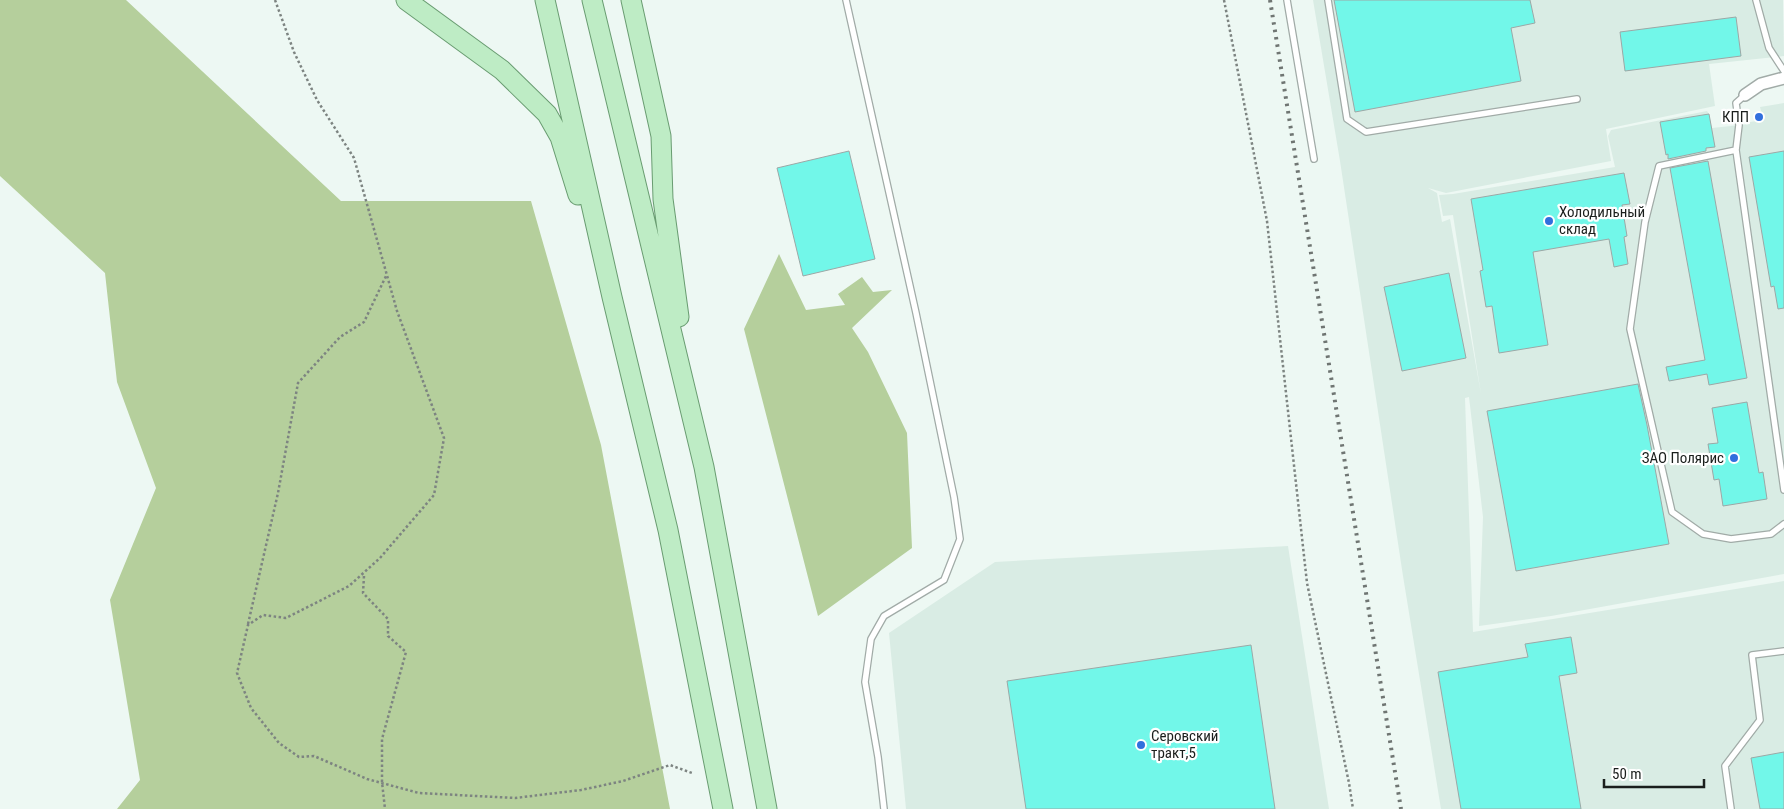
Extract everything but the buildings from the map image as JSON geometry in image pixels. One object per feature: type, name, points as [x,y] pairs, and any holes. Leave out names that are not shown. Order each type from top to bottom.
[{"type":"main road","points":[[406,0],[502,70],[547,114],[560,137],[612,297]]},
{"type":"main road","points":[[546,0],[612,297],[668,530],[723,809]]},
{"type":"main road","points":[[592,0],[704,466]]},
{"type":"main road","points":[[631,0],[661,136],[663,199],[676,295],[704,466],[767,809]]},
{"type":"street","points":[[1745,95],[1761,84],[1784,78]]},
{"type":"lane","points":[[846,0],[916,313],[954,497],[960,539],[944,580],[884,616],[870,639],[865,682],[878,757],[884,809]]},
{"type":"lane","points":[[1287,0],[1314,159]]},
{"type":"lane","points":[[1328,0],[1348,119],[1366,132],[1577,99]]},
{"type":"lane","points":[[1756,0],[1769,48],[1784,70]]},
{"type":"lane","points":[[1745,95],[1736,103],[1740,125],[1736,150],[1784,490]]},
{"type":"lane","points":[[1736,150],[1660,166],[1645,222],[1630,329],[1672,512],[1703,534],[1731,539],[1771,534],[1784,524]]},
{"type":"lane","points":[[1731,809],[1725,766],[1760,720],[1752,655],[1784,651]]},
{"type":"path","points":[[248,625],[263,615],[286,618],[349,586],[380,558],[434,495],[444,438],[397,311],[354,158],[317,100],[294,52],[275,0]]},
{"type":"path","points":[[1224,0],[1268,221],[1307,583],[1353,809]]},
{"type":"path","points":[[386,275],[364,322],[340,337],[298,383],[278,493],[237,674],[251,708],[279,743],[299,757],[314,756],[367,779],[419,793],[516,798],[581,790],[615,783],[670,765],[692,773]]},
{"type":"path","points":[[364,576],[363,593],[388,620],[388,636],[406,652],[382,739],[382,782],[385,809]]},
{"type":"shaded area","points":[[1313,0],[1783,0],[1784,56],[1709,64],[1715,106],[1606,129],[1611,161],[1446,193],[1428,188],[1437,193],[1442,222],[1450,219],[1481,394],[1453,215],[1443,216],[1439,195],[1615,167],[1608,136],[1611,130],[1707,111],[1712,128],[1750,124],[1750,122],[1757,121],[1756,112],[1761,111],[1760,107],[1784,103],[1784,574],[1551,616],[1479,626],[1483,517],[1469,397],[1465,398],[1473,632],[1784,581],[1784,809],[1441,809],[1403,576],[1340,161]]},
{"type":"shaded area","points":[[1288,546],[1329,809],[906,809],[889,633],[995,562]]},
{"type":"green space","points":[[0,0],[126,0],[341,201],[531,201],[601,445],[670,809],[117,809],[140,780],[110,600],[156,488],[117,382],[105,273],[0,176]]},
{"type":"green space","points":[[779,254],[806,310],[845,305],[838,294],[862,277],[873,292],[892,290],[852,328],[868,352],[907,433],[912,548],[818,616],[744,329]]},
{"type":"railway","points":[[1270,0],[1401,809]]},
{"type":"place","name":"КПП","points":[[1759,117]]},
{"type":"place","name":"Холодильный склад","points":[[1549,221]]},
{"type":"place","name":"ЗАО Полярис","points":[[1734,458]]},
{"type":"place","name":"Серовский тракт,5","points":[[1141,745]]}]
